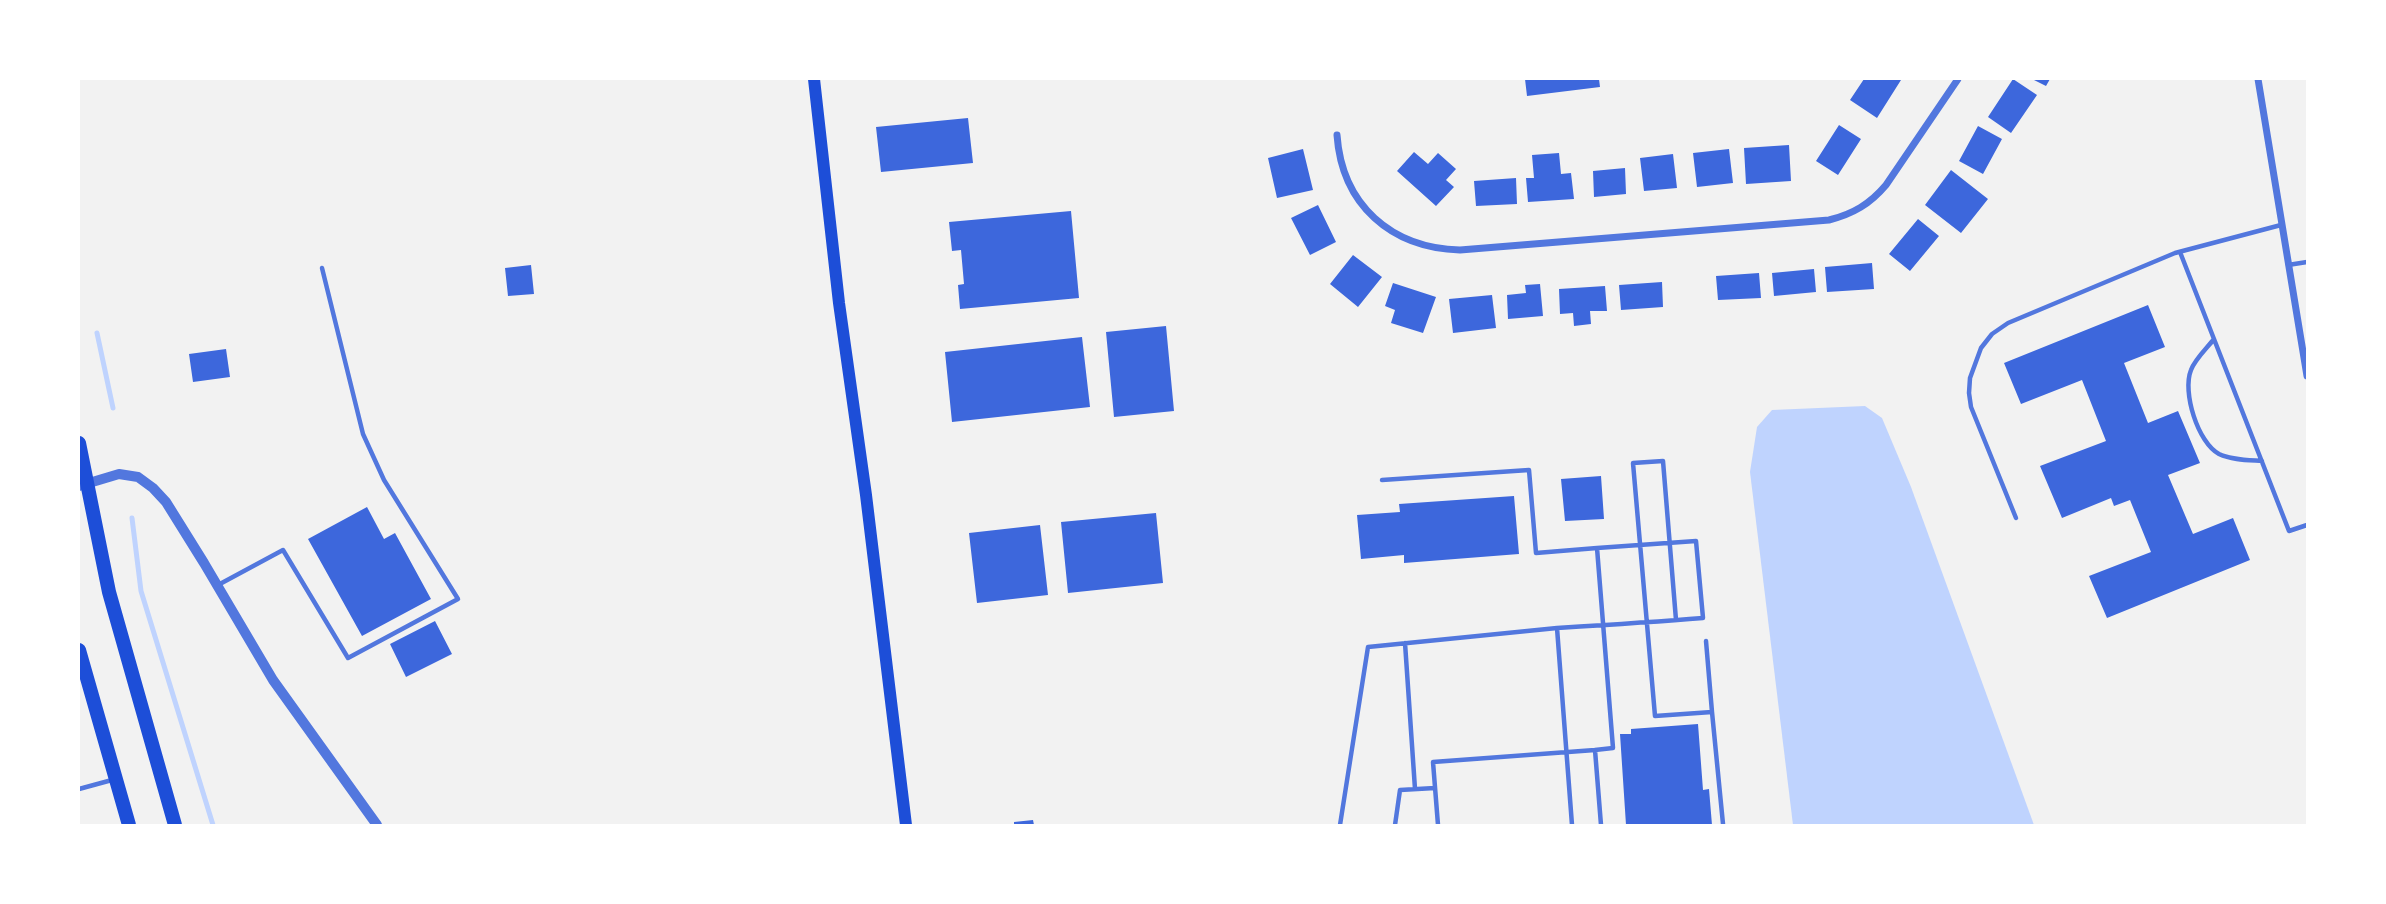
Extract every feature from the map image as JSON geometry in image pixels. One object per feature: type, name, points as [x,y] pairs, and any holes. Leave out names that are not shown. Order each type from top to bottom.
[{"type":"main road","points":[[814,79],[841,316],[866,495],[906,825]]},
{"type":"main road","points":[[79,443],[82,483],[109,592],[175,825]]},
{"type":"main road","points":[[79,650],[129,825]]},
{"type":"street","points":[[1337,135],[1342,168],[1363,207],[1379,223],[1404,239],[1441,250],[1829,220],[1861,208],[1875,198],[1958,79]]},
{"type":"street","points":[[2258,79],[2307,376]]},
{"type":"street","points":[[82,483],[119,474],[138,477],[166,502],[273,680],[377,825]]},
{"type":"lane","points":[[2016,518],[1971,407],[1970,378],[1981,348],[1992,334],[2008,323],[2180,252],[2281,225]]},
{"type":"lane","points":[[2180,252],[2289,531],[2307,525]]},
{"type":"lane","points":[[2288,265],[2307,262]]},
{"type":"lane","points":[[217,586],[283,550],[348,658],[458,598],[384,480],[363,434],[322,268]]},
{"type":"lane","points":[[2214,339],[2191,370],[2188,388],[2190,404],[2199,428],[2204,440],[2217,453],[2231,458],[2262,461]]},
{"type":"lane","points":[[1676,620],[1663,461],[1633,463],[1655,716],[1712,712]]},
{"type":"lane","points":[[1340,825],[1368,647],[1557,628],[1703,618],[1696,541],[1536,553],[1529,470],[1382,480]]},
{"type":"lane","points":[[1438,825],[1433,762],[1613,748],[1597,548]]},
{"type":"lane","points":[[1557,628],[1572,825]]},
{"type":"lane","points":[[1706,641],[1723,824]]},
{"type":"lane","points":[[1405,643],[1415,789]]},
{"type":"lane","points":[[1595,750],[1601,825]]},
{"type":"lane","points":[[79,789],[115,779]]},
{"type":"lane","points":[[1395,825],[1400,790],[1436,788]]},
{"type":"water","points":[[1865,406],[1882,418],[1911,487],[2034,825],[1793,825],[1750,472],[1757,427],[1772,410]]},
{"type":"building","points":[[1525,79],[1599,79],[1600,87],[1527,96]]},
{"type":"building","points":[[1864,79],[1901,80],[1877,118],[1850,100]]},
{"type":"building","points":[[2013,79],[2037,95],[2011,133],[1988,117]]},
{"type":"building","points":[[2032,79],[2050,79],[2046,86]]},
{"type":"building","points":[[968,118],[973,163],[881,172],[876,127]]},
{"type":"building","points":[[1839,125],[1861,139],[1838,175],[1816,161]]},
{"type":"building","points":[[1978,126],[2002,139],[1983,174],[1959,161]]},
{"type":"building","points":[[1789,145],[1791,181],[1746,184],[1744,148]]},
{"type":"building","points":[[1303,149],[1313,190],[1277,198],[1268,158]]},
{"type":"building","points":[[1729,149],[1733,183],[1697,187],[1693,153]]},
{"type":"building","points":[[1414,152],[1428,164],[1438,153],[1456,169],[1446,180],[1454,187],[1436,206],[1397,171]]},
{"type":"building","points":[[1559,153],[1561,174],[1571,173],[1574,199],[1528,202],[1526,178],[1534,178],[1532,155]]},
{"type":"building","points":[[1673,154],[1677,188],[1644,191],[1640,158]]},
{"type":"building","points":[[1625,168],[1626,194],[1594,197],[1593,171]]},
{"type":"building","points":[[1951,170],[1988,199],[1961,233],[1925,205]]},
{"type":"building","points":[[1516,178],[1517,204],[1476,206],[1474,181]]},
{"type":"building","points":[[1318,205],[1336,242],[1310,255],[1291,218]]},
{"type":"building","points":[[1071,211],[1079,298],[960,309],[958,285],[964,284],[961,250],[952,251],[949,222]]},
{"type":"building","points":[[1918,219],[1939,236],[1910,271],[1889,254]]},
{"type":"building","points":[[1353,255],[1382,277],[1358,307],[1330,284]]},
{"type":"building","points":[[1872,263],[1874,289],[1827,292],[1825,267]]},
{"type":"building","points":[[531,265],[534,294],[508,296],[505,268]]},
{"type":"building","points":[[1814,269],[1816,292],[1774,296],[1772,273]]},
{"type":"building","points":[[1759,273],[1761,298],[1718,300],[1716,276]]},
{"type":"building","points":[[1662,282],[1663,307],[1621,310],[1619,285]]},
{"type":"building","points":[[1393,283],[1436,297],[1423,333],[1391,323],[1395,310],[1385,306]]},
{"type":"building","points":[[1540,284],[1543,316],[1508,319],[1507,295],[1526,293],[1525,285]]},
{"type":"building","points":[[1605,286],[1607,311],[1590,311],[1591,324],[1574,326],[1573,313],[1560,314],[1559,289]]},
{"type":"building","points":[[1492,295],[1496,328],[1453,333],[1449,299]]},
{"type":"building","points":[[2148,305],[2165,347],[2124,363],[2148,423],[2178,411],[2200,463],[2168,475],[2193,534],[2233,518],[2250,560],[2107,618],[2089,576],[2151,552],[2130,500],[2114,506],[2111,498],[2062,518],[2040,466],[2106,441],[2082,380],[2021,404],[2004,363]]},
{"type":"building","points":[[1166,326],[1174,411],[1114,417],[1106,332]]},
{"type":"building","points":[[1082,337],[1090,407],[952,422],[945,352]]},
{"type":"building","points":[[226,349],[230,377],[193,382],[189,354]]},
{"type":"building","points":[[1601,476],[1604,519],[1565,521],[1561,479]]},
{"type":"building","points":[[1514,496],[1519,554],[1404,563],[1404,555],[1361,559],[1357,515],[1400,512],[1399,504]]},
{"type":"building","points":[[367,507],[384,539],[395,533],[431,599],[362,636],[308,539]]},
{"type":"building","points":[[1156,513],[1163,583],[1068,593],[1061,522]]},
{"type":"building","points":[[1040,525],[1048,595],[977,603],[969,533]]},
{"type":"building","points":[[435,621],[452,654],[406,677],[390,644]]},
{"type":"building","points":[[1698,724],[1703,790],[1709,789],[1712,825],[1626,825],[1620,734],[1631,734],[1631,729]]},
{"type":"building","points":[[1033,820],[1034,825],[1014,825],[1014,822]]},
{"type":"waterway","points":[[97,333],[113,408]]},
{"type":"waterway","points":[[132,518],[141,591],[213,825]]}]
